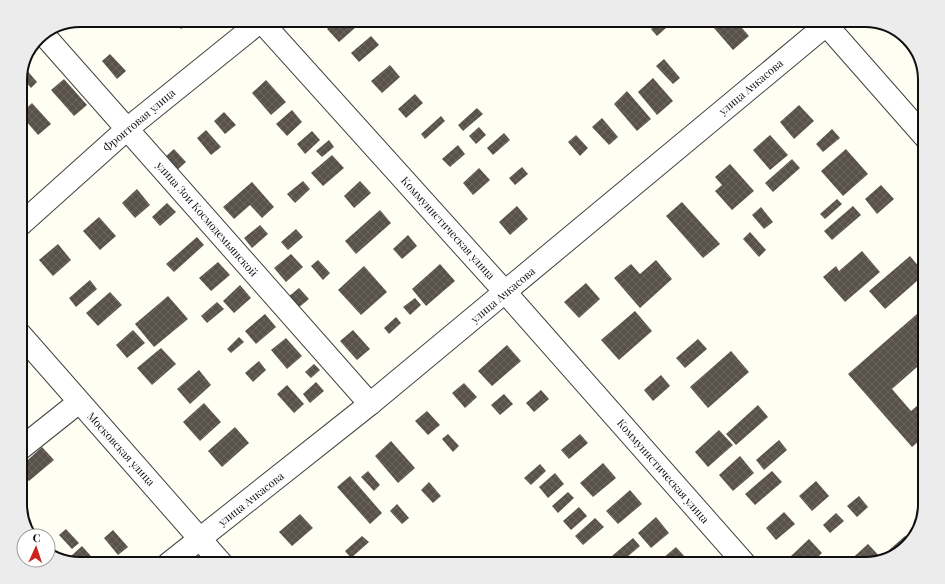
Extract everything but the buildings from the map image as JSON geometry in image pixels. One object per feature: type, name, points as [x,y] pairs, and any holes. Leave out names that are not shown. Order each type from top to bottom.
[{"type":"street","name":"Фронтовая улица","points":[[27,219],[127,129],[252,27]]},
{"type":"street","name":"Коммунистическая улица","points":[[267,27],[506,293],[739,557]]},
{"type":"street","name":"улица Ачкасова","points":[[177,557],[370,404],[506,293],[821,27]]},
{"type":"street","points":[[831,27],[918,129]]},
{"type":"street","name":"улица Зои Космодемьянской","points":[[48,39],[370,404]]},
{"type":"street","name":"Московская улица","points":[[27,342],[216,557]]},
{"type":"street","points":[[27,443],[79,402]]}]
